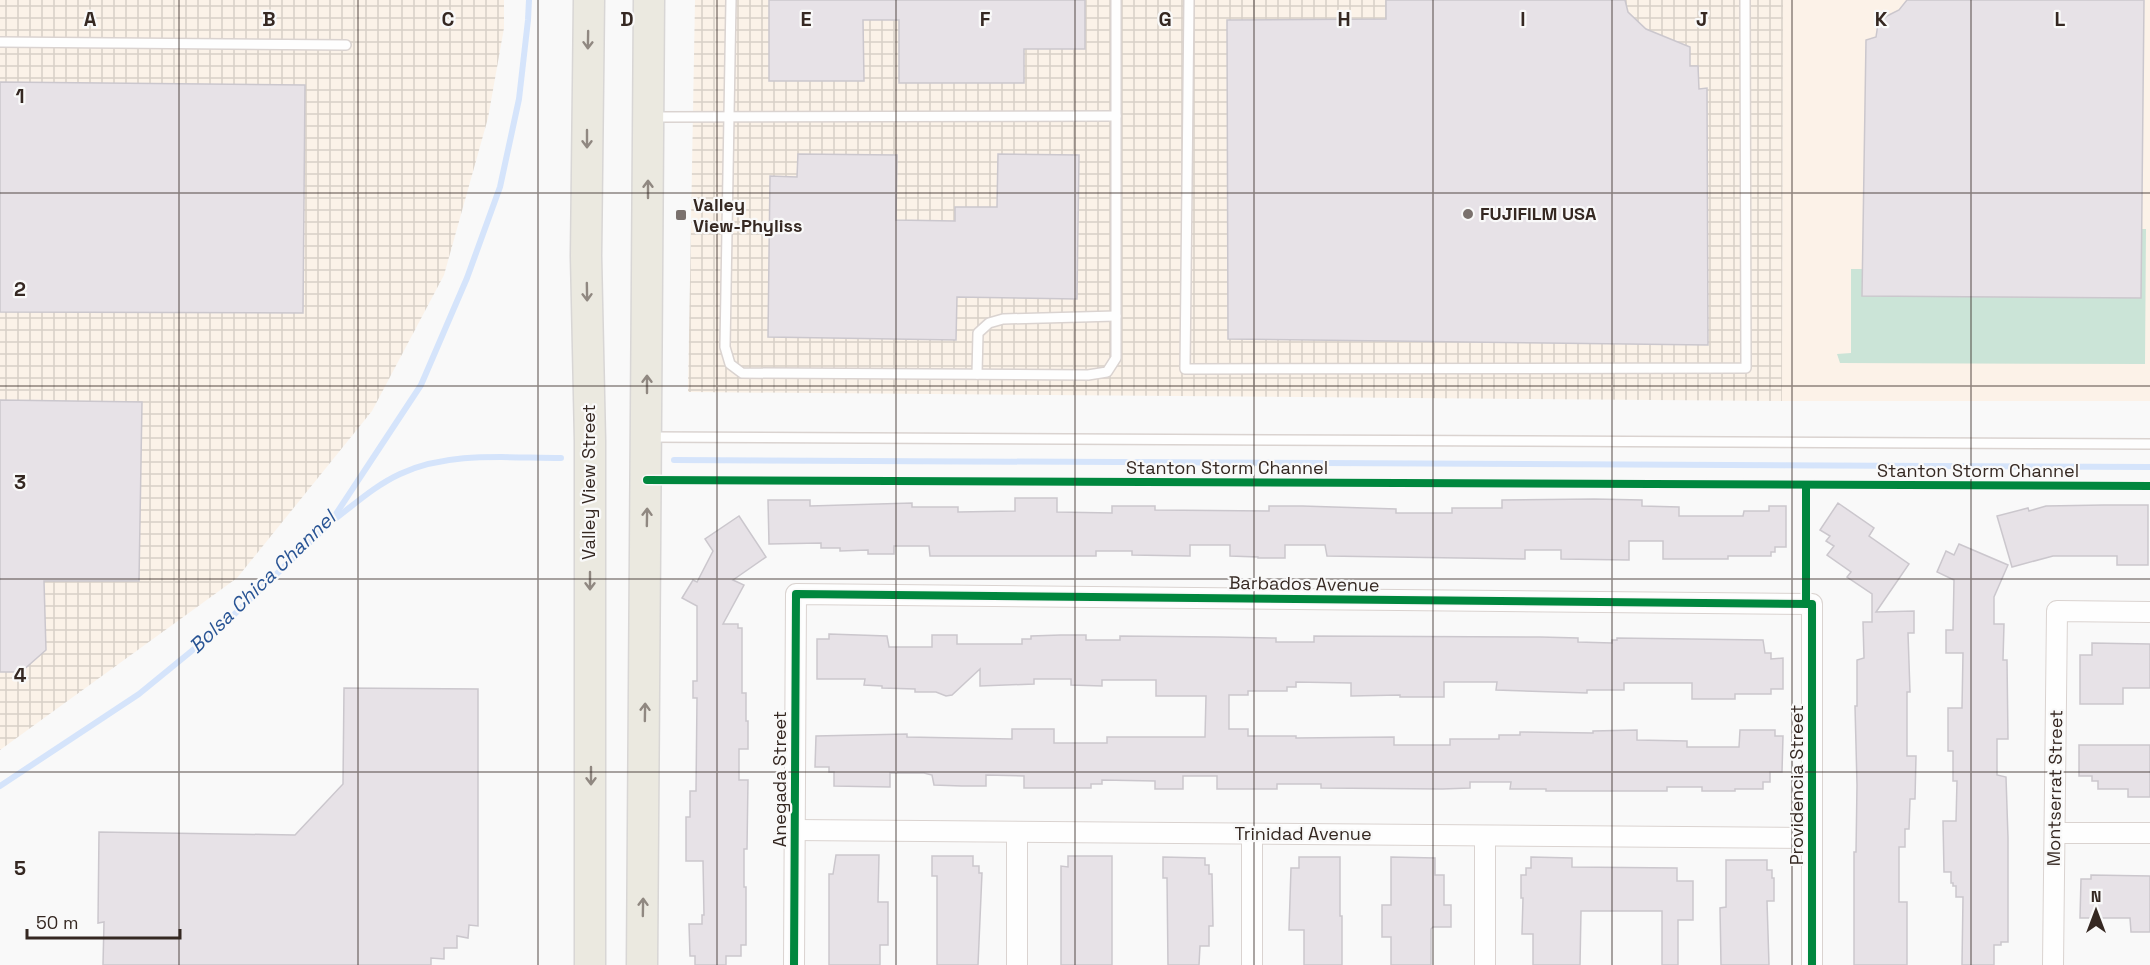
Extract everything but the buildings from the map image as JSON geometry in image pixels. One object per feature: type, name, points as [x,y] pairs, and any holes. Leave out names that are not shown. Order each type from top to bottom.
[{"type":"main road","name":"Valley View Street","points":[[589,0],[586,256],[590,441],[590,965]]},
{"type":"main road","points":[[642,965],[649,0]]},
{"type":"street","name":"Barbados Avenue","points":[[796,594],[1812,604]]},
{"type":"street","name":"Anegada Street","points":[[794,965],[796,594]]},
{"type":"street","name":"Providencia Street","points":[[1812,604],[1812,965]]},
{"type":"street","name":"Montserrat Street","points":[[2053,965],[2057,611],[2150,612]]},
{"type":"street","name":"Trinidad Avenue","points":[[794,830],[1811,838]]},
{"type":"street","points":[[1017,832],[1017,965]]},
{"type":"street","points":[[2055,833],[2150,833]]},
{"type":"street","points":[[1252,834],[1252,965]]},
{"type":"street","points":[[1485,836],[1485,965]]},
{"type":"lane","points":[[730,0],[725,347],[730,364],[742,373],[1088,375],[1107,372],[1116,358],[1116,0]]},
{"type":"lane","points":[[1189,0],[1185,369],[1746,368],[1745,0]]},
{"type":"lane","points":[[0,42],[346,45]]},
{"type":"lane","points":[[648,117],[1116,116]]},
{"type":"lane","points":[[977,374],[978,333],[989,323],[1003,319],[1116,316]]},
{"type":"lane","points":[[647,437],[2150,444]]},
{"type":"shaded area","points":[[0,0],[504,0],[504,28],[488,118],[444,275],[372,411],[237,578],[0,750]]},
{"type":"shaded area","points":[[695,0],[1783,0],[1782,401],[688,392]]},
{"type":"shaded area","points":[[1783,0],[2150,0],[2150,401],[1782,401]]},
{"type":"green space","points":[[2141,229],[2146,229],[2145,364],[1840,363],[1837,354],[1851,353],[1851,269],[1863,269],[1863,296],[2141,298]]},
{"type":"waterway","name":"Bolsa Chica Channel","points":[[0,786],[139,694],[221,627],[330,523],[421,385],[467,278],[500,187],[519,99],[529,0]]},
{"type":"waterway","name":"Stanton Storm Channel","points":[[335,519],[383,483],[419,467],[438,462],[479,457],[561,458]]},
{"type":"waterway","name":"Stanton Storm Channel","points":[[674,460],[2150,467]]},
{"type":"cycle path","name":"Stanton Storm Channel","points":[[647,480],[2150,486]]},
{"type":"cycle path","points":[[1806,485],[1806,604]]},
{"type":"cycle path","points":[[794,965],[796,594],[1812,604],[1812,965]]},
{"type":"place","name":"FUJIFILM USA","points":[[1468,214]]},
{"type":"place","name":"Valley View-Phyliss","points":[[681,215]]}]
